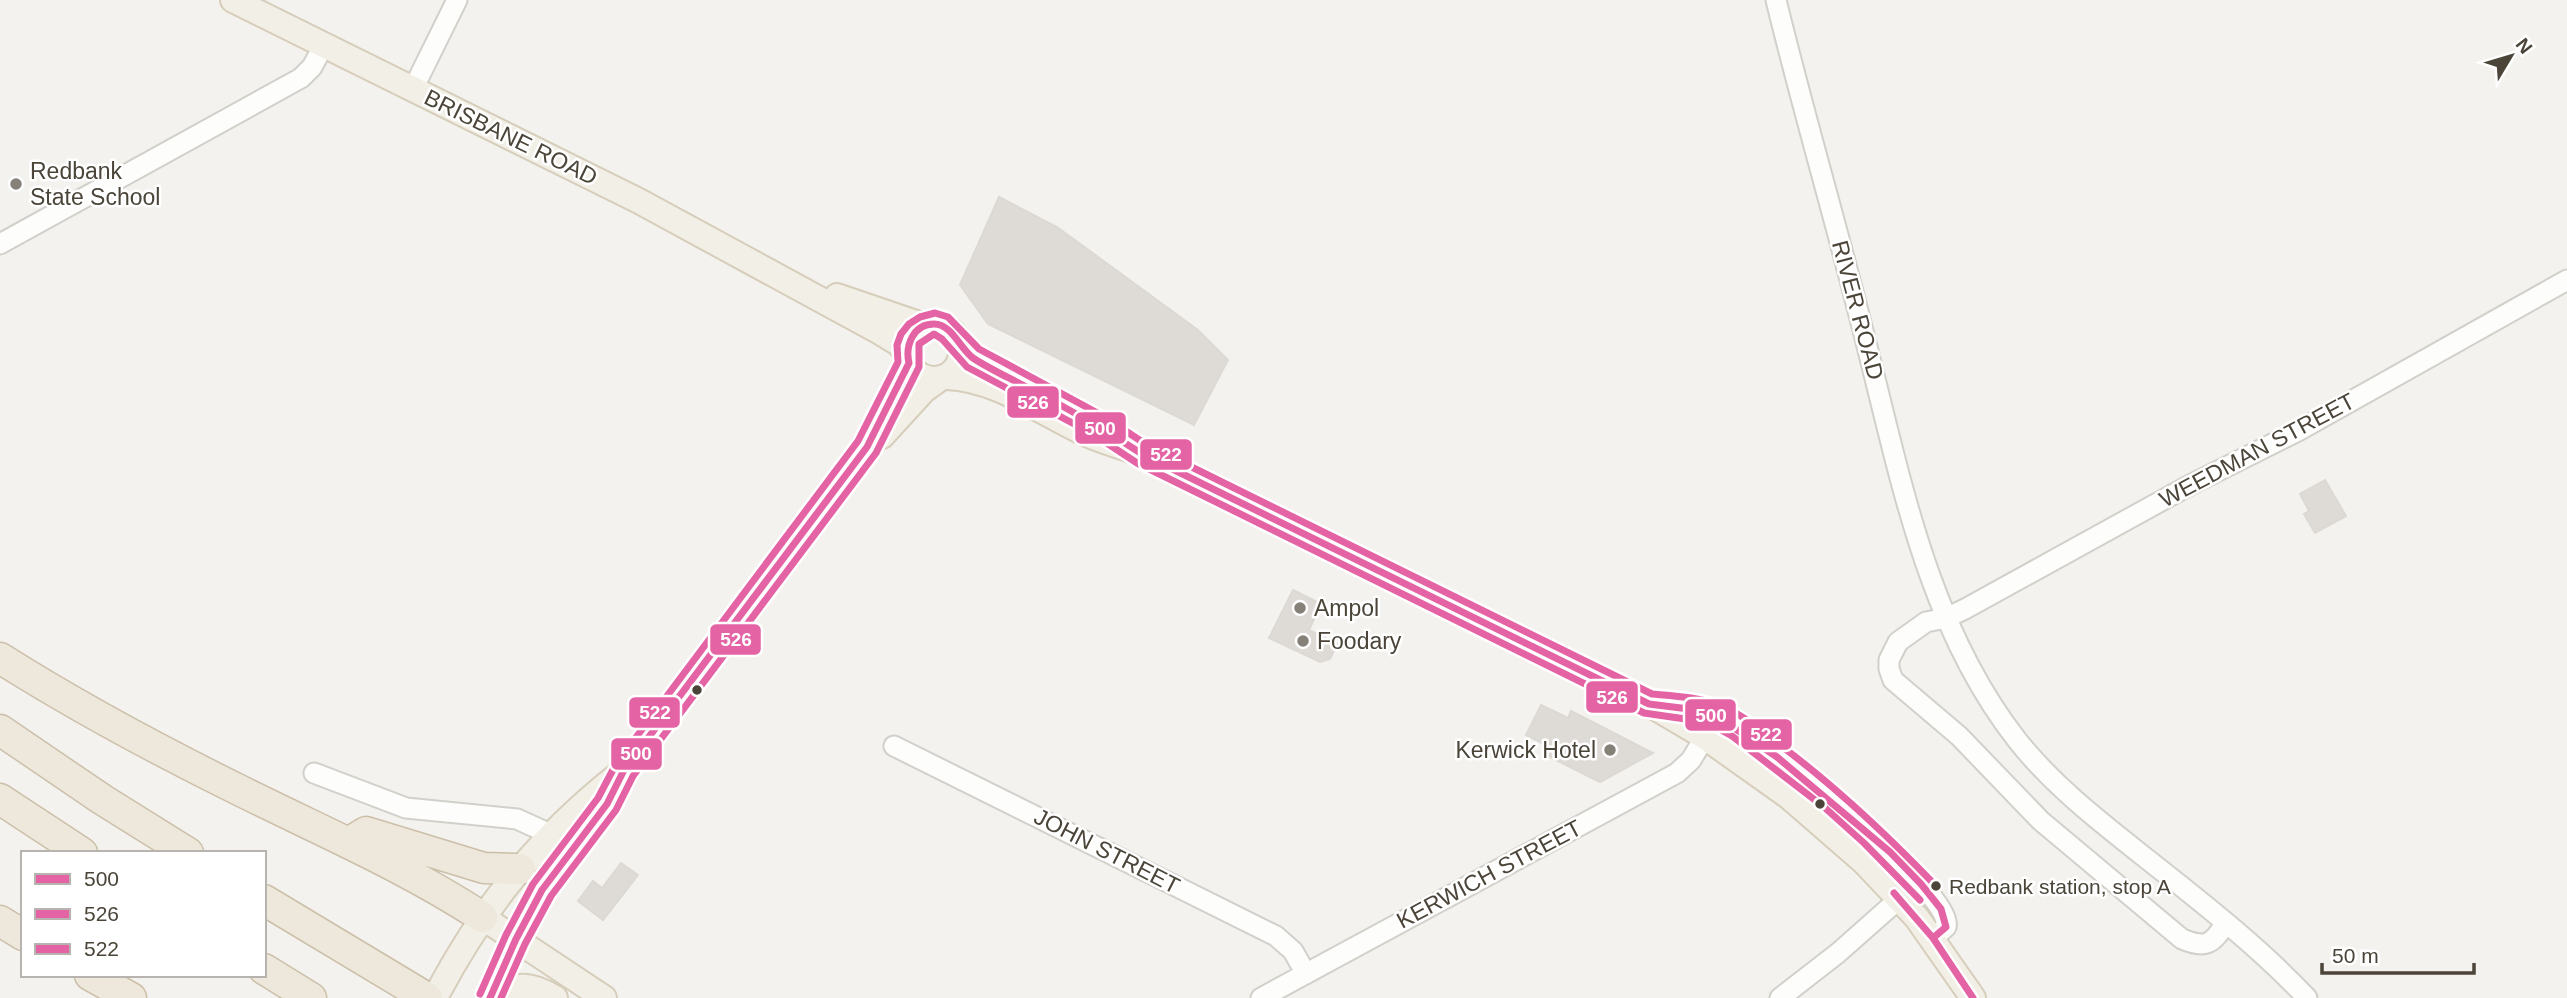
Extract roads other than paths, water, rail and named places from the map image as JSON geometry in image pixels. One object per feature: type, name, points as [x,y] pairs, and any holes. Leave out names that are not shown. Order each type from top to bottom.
[{"type":"highway","points":[[0,658],[169,754],[350,842],[448,895],[482,917]]},
{"type":"highway","points":[[0,730],[103,800],[185,851]]},
{"type":"highway","points":[[0,799],[79,851]]},
{"type":"highway","points":[[350,842],[366,832],[484,868],[520,869]]},
{"type":"highway","points":[[266,901],[417,992]]},
{"type":"highway","points":[[0,921],[21,934]]},
{"type":"highway","points":[[266,970],[311,998]]},
{"type":"highway","points":[[94,977],[131,998]]},
{"type":"main road","name":"BRISBANE ROAD","points":[[233,0],[639,201],[889,337],[908,358]]},
{"type":"main road","name":"BRISBANE ROAD","points":[[787,280],[925,326]]},
{"type":"main road","points":[[491,998],[516,939],[542,890],[607,804],[624,770],[867,447],[908,358],[911,337],[925,326],[945,327],[959,340],[962,349],[961,362],[955,371],[924,390],[892,427],[867,447]]},
{"type":"main road","points":[[962,349],[973,358],[1098,425],[1143,454],[1649,704],[1704,737],[1788,796],[1864,862],[1933,938],[1973,998]]},
{"type":"main road","points":[[908,358],[922,377],[963,378],[987,385],[1093,437],[1143,454]]},
{"type":"main road","points":[[435,998],[457,954],[520,869],[550,834],[624,770]]},
{"type":"main road","points":[[482,917],[604,998]]},
{"type":"main road","points":[[491,998],[510,988],[527,985],[555,998]]},
{"type":"street","points":[[413,89],[457,0]]},
{"type":"street","name":"RIVER ROAD","points":[[1776,0],[1908,504],[1946,618],[1964,659],[2018,741],[2047,775],[2102,824],[2226,923],[2307,998]]},
{"type":"street","points":[[0,244],[301,78],[312,67],[324,45]]},
{"type":"street","name":"WEEDMAN STREET","points":[[2226,923],[2214,940],[2203,945],[2182,939],[2041,821],[1959,736],[1898,685],[1889,669],[1894,648],[1926,622],[1946,618],[2190,485],[2298,432],[2567,280]]},
{"type":"street","points":[[1649,704],[1701,710],[1728,721],[1792,766],[1880,843],[1928,893],[1947,920],[1943,930],[1933,938]]},
{"type":"street","name":"KERWICH STREET","points":[[1261,998],[1677,773],[1691,760],[1704,737]]},
{"type":"street","name":"JOHN STREET","points":[[894,746],[1276,936],[1293,951],[1306,974]]},
{"type":"street","points":[[314,773],[406,808],[517,819],[550,834]]},
{"type":"street","points":[[1780,998],[1838,953],[1899,898]]},
{"type":"place","name":"Redbank State School","points":[[16,184]]},
{"type":"place","name":"Ampol","points":[[1300,608]]},
{"type":"place","name":"Foodary","points":[[1303,641]]},
{"type":"place","name":"Kerwick Hotel","points":[[1610,750]]},
{"type":"place","name":"Redbank station, stop A","points":[[1936,886]]}]
